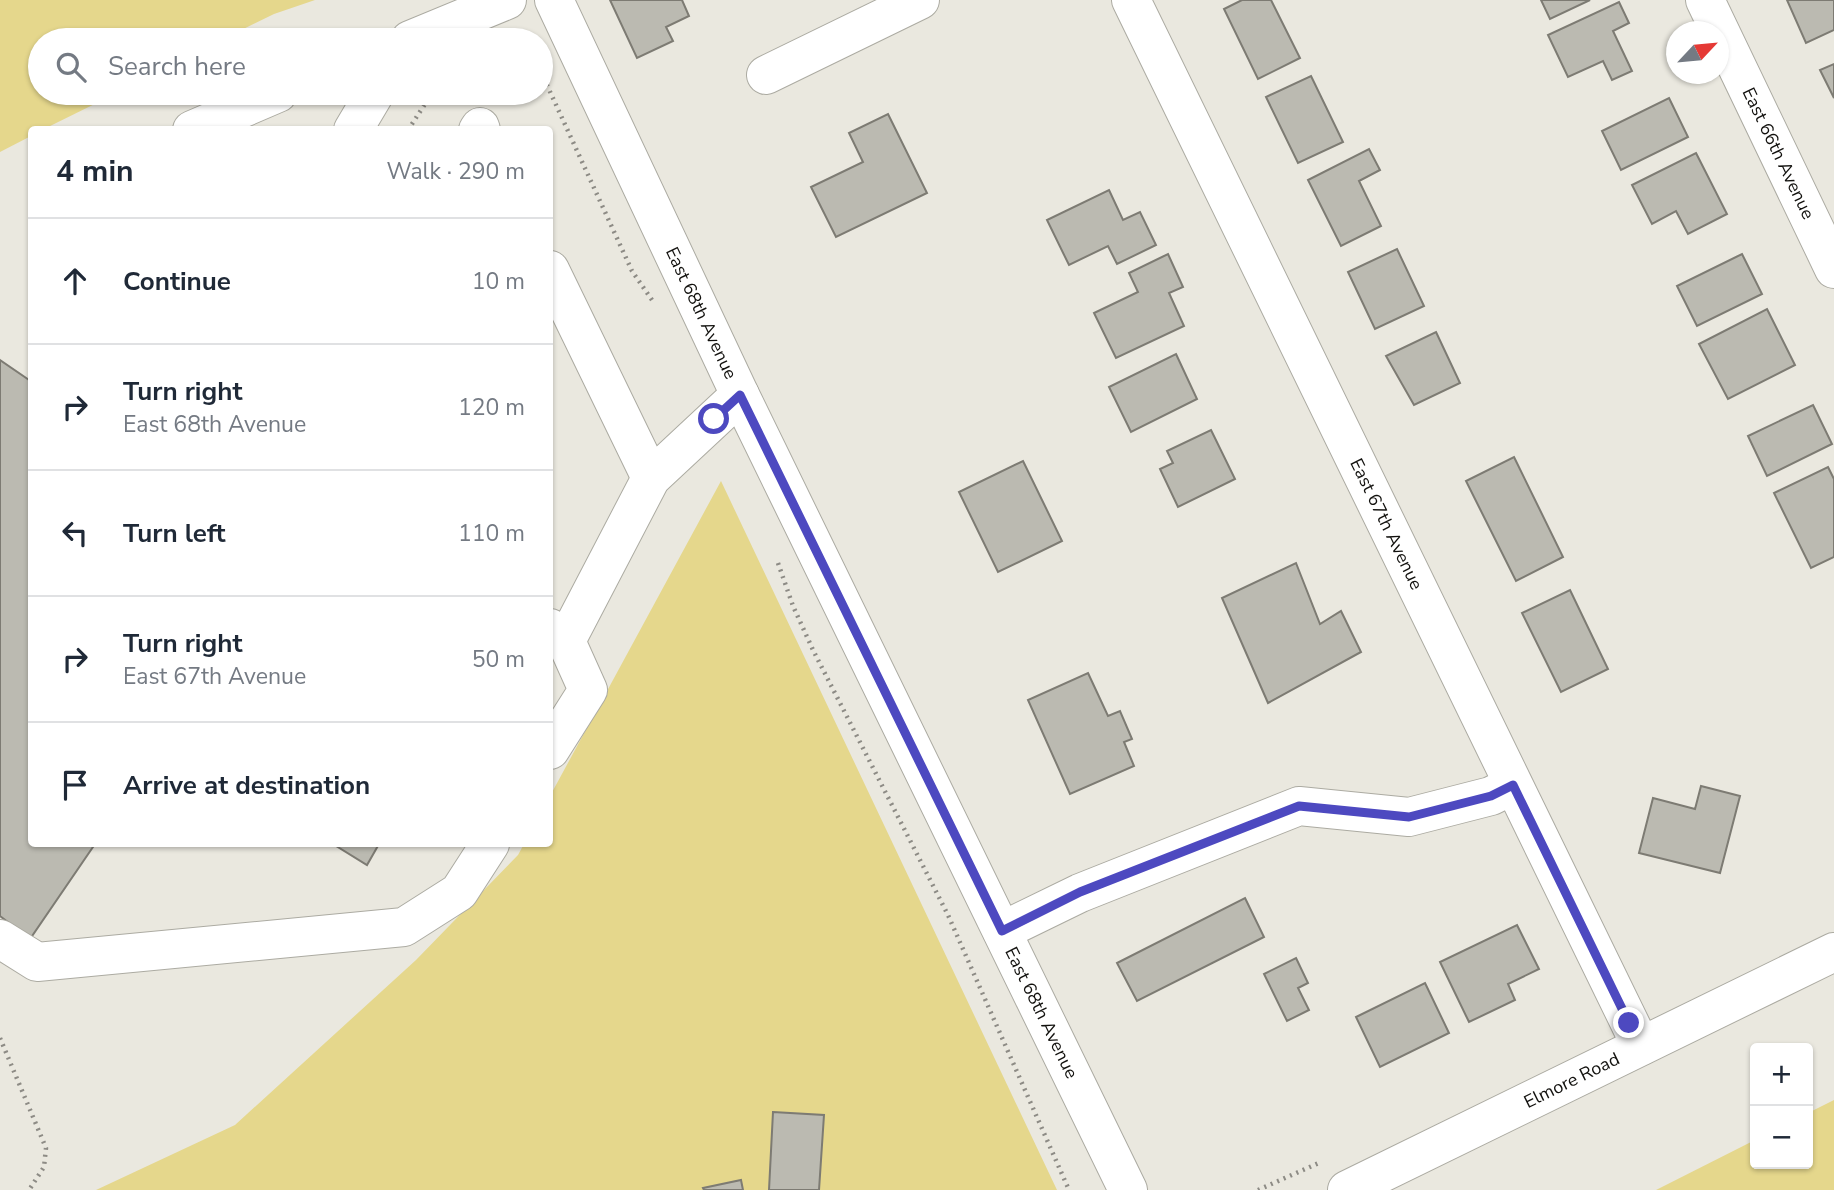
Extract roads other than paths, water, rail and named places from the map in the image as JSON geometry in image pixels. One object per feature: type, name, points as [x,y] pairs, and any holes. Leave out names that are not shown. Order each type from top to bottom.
[{"type":"street","points":[[439,28],[507,0]]},
{"type":"street","name":"East 68th Avenue","points":[[554,0],[740,395],[1128,1190]]},
{"type":"street","points":[[766,75],[920,0]]},
{"type":"street","name":"East 67th Avenue","points":[[1131,0],[1641,1046]]},
{"type":"street","name":"East 66th Avenue","points":[[1704,0],[1834,269]]},
{"type":"street","points":[[200,126],[246,105]]},
{"type":"street","points":[[355,126],[368,105]]},
{"type":"street","points":[[553,276],[651,478]]},
{"type":"street","points":[[553,745],[587,690],[558,634],[651,478],[740,395]]},
{"type":"street","points":[[1002,931],[1080,892],[1299,806],[1409,817],[1478,800],[1513,785]]},
{"type":"street","points":[[0,939],[37,961],[404,927],[459,892],[488,847]]},
{"type":"street","name":"Elmore Road","points":[[1347,1190],[1834,952]]}]
